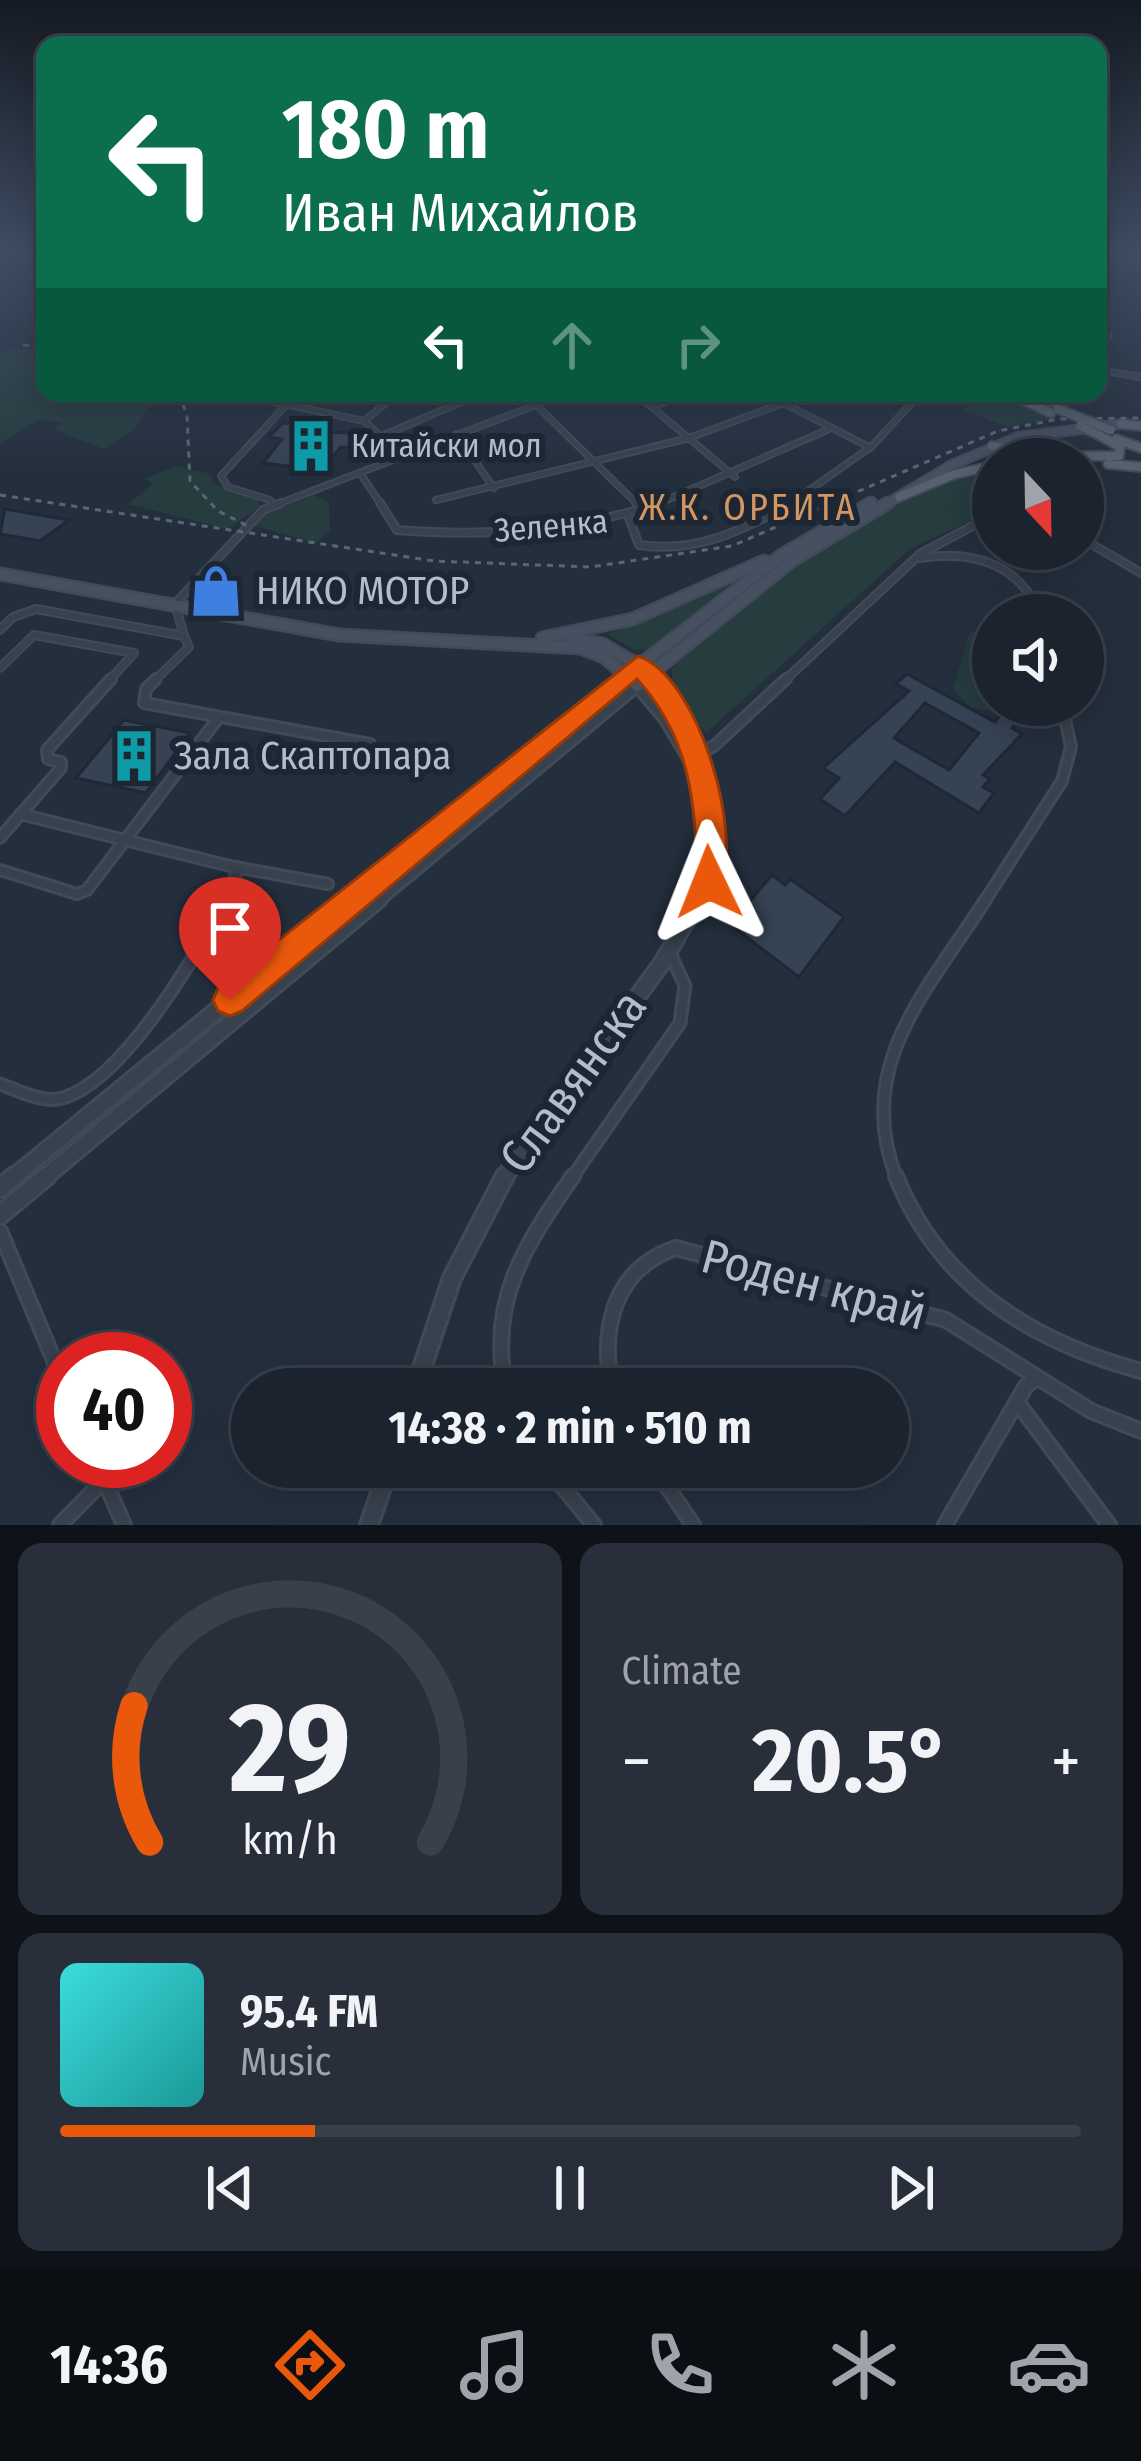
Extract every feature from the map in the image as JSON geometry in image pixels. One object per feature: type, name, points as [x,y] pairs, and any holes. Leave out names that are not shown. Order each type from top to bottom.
[{"type":"main road","points":[[1034,402],[1141,445]]},
{"type":"main road","points":[[1041,402],[1057,410]]},
{"type":"main road","points":[[1047,402],[1057,410]]},
{"type":"main road","points":[[1021,438],[1047,431],[1109,431],[1141,425]]},
{"type":"main road","points":[[1104,456],[1119,456],[1120,447],[1109,431]]},
{"type":"main road","points":[[632,680],[638,665],[782,555],[847,515],[972,455]]},
{"type":"main road","points":[[0,574],[339,635],[581,648],[632,680],[649,676],[793,560],[954,464]]},
{"type":"main road","points":[[1104,464],[1141,467]]},
{"type":"main road","points":[[899,497],[972,470]]},
{"type":"main road","points":[[542,638],[633,619],[782,555]]},
{"type":"main road","points":[[449,644],[586,639],[638,665],[649,676]]},
{"type":"street","points":[[1107,371],[1141,377]]},
{"type":"street","points":[[272,506],[270,500],[228,487],[221,476],[288,402],[364,421],[380,436]]},
{"type":"street","points":[[364,421],[387,402]]},
{"type":"street","points":[[368,442],[461,402]]},
{"type":"street","points":[[370,744],[144,703],[146,689],[189,647],[175,604],[245,525],[272,506],[536,402],[645,512]]},
{"type":"street","points":[[647,402],[735,477]]},
{"type":"street","points":[[652,406],[665,402]]},
{"type":"street","points":[[778,402],[871,448]]},
{"type":"street","points":[[629,518],[632,535],[646,549],[729,534],[791,508],[871,448],[915,402]]},
{"type":"street","points":[[436,500],[689,438],[781,404]]},
{"type":"street","name":"Зеленка","points":[[360,472],[397,530],[566,530],[645,512],[735,477],[827,430]]},
{"type":"street","points":[[456,434],[494,488]]},
{"type":"street","points":[[694,756],[929,547],[972,526]]},
{"type":"street","points":[[1104,551],[1141,572]]},
{"type":"street","points":[[918,559],[949,553],[995,563],[1021,579],[1029,594]]},
{"type":"street","points":[[0,630],[13,617],[36,609],[184,636]]},
{"type":"street","points":[[0,668],[34,635],[134,653],[47,750],[48,759],[62,762],[61,768],[0,838]]},
{"type":"street","name":"Славянска","points":[[422,1368],[452,1278],[491,1195],[669,951],[711,872],[694,756],[649,676]]},
{"type":"street","points":[[0,1188],[632,680]]},
{"type":"street","points":[[0,1215],[632,680]]},
{"type":"street","name":"Славянска","points":[[632,680],[694,756]]},
{"type":"street","points":[[0,871],[77,894],[86,890],[219,717]]},
{"type":"street","points":[[1066,726],[1071,747],[1062,781],[890,1053],[882,1070],[881,1119],[897,1184],[918,1227],[975,1292],[1044,1340],[1141,1371]]},
{"type":"street","points":[[20,814],[234,867],[328,884]]},
{"type":"street","points":[[0,1084],[37,1096],[66,1097],[125,1047],[160,1007],[236,879],[234,867]]},
{"type":"street","points":[[503,1368],[499,1341],[506,1284],[523,1247],[680,1023],[687,990],[682,966],[669,951]]},
{"type":"street","points":[[0,1232],[42,1332]]},
{"type":"street","name":"Роден край","points":[[607,1368],[604,1356],[613,1306],[649,1259],[676,1248],[946,1320],[1090,1411],[1141,1431]]},
{"type":"street","points":[[945,1525],[1017,1402],[1038,1378]]},
{"type":"street","points":[[1017,1402],[1109,1525]]},
{"type":"street","points":[[60,1525],[96,1488]]},
{"type":"street","points":[[108,1488],[124,1525]]},
{"type":"street","points":[[369,1525],[381,1488]]},
{"type":"street","points":[[563,1488],[594,1525]]},
{"type":"street","points":[[668,1488],[693,1525]]},
{"type":"green space","points":[[13,348],[36,350],[36,402],[166,402],[150,407],[135,429],[104,449],[54,430],[62,423],[40,419],[0,444],[0,356]]},
{"type":"green space","points":[[974,402],[1019,402],[1056,419],[1007,427],[961,409]]},
{"type":"green space","points":[[175,466],[211,474],[213,483],[258,501],[260,507],[227,529],[128,504],[153,484],[145,479]]},
{"type":"green space","points":[[972,475],[972,520],[910,549],[706,733],[672,683],[672,668],[816,548],[897,501]]},
{"type":"green space","points":[[314,495],[329,503],[330,530],[316,543],[254,526],[266,514]]},
{"type":"green space","points":[[745,574],[650,649],[635,650],[607,634],[649,620]]},
{"type":"green space","points":[[972,632],[972,707],[953,690]]},
{"type":"building","name":"Китайски мол","points":[[283,423],[311,425],[307,432],[367,433],[356,448],[341,447],[321,470],[263,463],[282,439],[269,437]]},
{"type":"building","points":[[5,509],[69,520],[40,541],[0,534]]},
{"type":"building","points":[[907,674],[972,709],[972,726],[1014,726],[1022,734],[983,775],[990,779],[983,787],[994,793],[979,813],[895,762],[845,816],[820,799],[839,778],[823,768],[909,691],[896,684]],"holes":[[[925,703],[979,733],[949,770],[894,738]]]},
{"type":"building","name":"Зала Скаптопара","points":[[124,720],[190,733],[146,793],[76,778]]},
{"type":"building","points":[[772,875],[785,885],[790,879],[844,917],[799,977],[737,930],[745,921],[737,916]]},
{"type":"railway","points":[[23,345],[36,347]]},
{"type":"railway","points":[[182,402],[190,481],[218,511],[250,527]]},
{"type":"railway","points":[[0,495],[434,561],[590,567],[732,546],[998,431],[1059,419],[1141,418]]},
{"type":"place","name":"Китайски мол","points":[[311,446]]},
{"type":"place","name":"НИКО МОТОР","points":[[216,591]]},
{"type":"place","name":"Зала Скаптопара","points":[[134,756]]},
{"type":"district","name":"Ж.К. ОРБИТА","points":[[748,508]]},
{"type":"route","points":[[230,1000],[638,665],[663,691],[700,754],[712,849],[709,882]]}]
